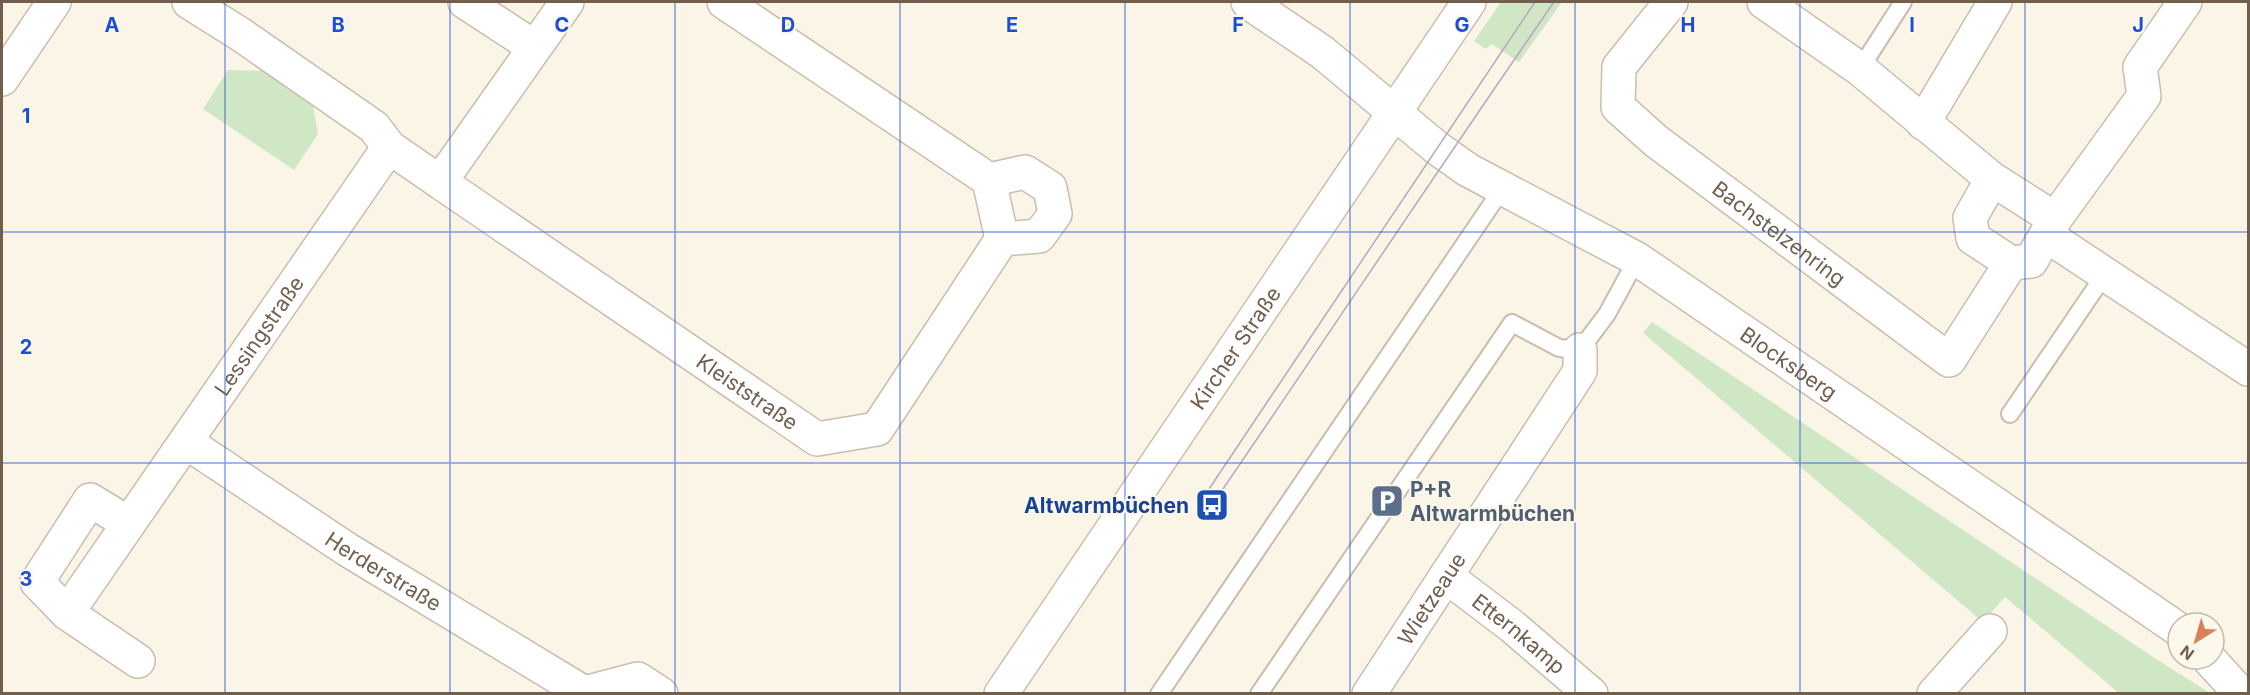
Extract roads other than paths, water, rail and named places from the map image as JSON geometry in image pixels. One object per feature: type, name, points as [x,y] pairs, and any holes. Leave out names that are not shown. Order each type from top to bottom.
[{"type":"street","points":[[2,79],[54,2]]},
{"type":"street","points":[[189,2],[240,34],[374,127],[389,147],[440,182],[567,2]]},
{"type":"street","points":[[465,2],[534,47]]},
{"type":"street","points":[[724,2],[989,180],[1002,239],[1039,236],[1055,214],[1050,188],[1024,172],[989,180]]},
{"type":"street","name":"Blocksberg","points":[[1248,2],[1322,52],[1468,170],[1637,259],[2166,621]]},
{"type":"street","name":"Kircher Straße","points":[[1002,693],[1469,2]]},
{"type":"street","name":"Bachstelzenring","points":[[1671,2],[1619,67],[1618,107],[1656,141],[1949,360],[2012,263]]},
{"type":"street","points":[[1764,2],[1860,69],[2105,274],[2248,369]]},
{"type":"street","points":[[1923,123],[1995,2]]},
{"type":"street","points":[[1992,179],[1970,218],[1973,238],[2012,263],[2031,261],[2050,227],[2144,96],[2140,67],[2185,2]]},
{"type":"street","name":"Lessingstraße","points":[[67,613],[389,147]]},
{"type":"street","name":"Kleiststraße","points":[[440,182],[818,439],[877,429],[1002,239]]},
{"type":"street","name":"Wietzeaue","points":[[1369,693],[1580,371],[1580,350]]},
{"type":"street","name":"Herderstraße","points":[[186,442],[348,550],[586,693],[638,679],[661,693]]},
{"type":"street","points":[[128,524],[90,500],[37,582],[67,613],[138,661]]},
{"type":"street","name":"Etternkamp","points":[[1446,576],[1513,627],[1591,693]]},
{"type":"street","points":[[1934,693],[1990,632]]},
{"type":"street","points":[[2226,660],[2248,674]]},
{"type":"street","points":[[2220,671],[2241,693]]},
{"type":"lane","points":[[1860,69],[1903,2]]},
{"type":"lane","points":[[1159,693],[1502,189]]},
{"type":"lane","points":[[1259,693],[1512,323],[1559,348],[1580,350],[1607,315],[1637,259]]},
{"type":"lane","points":[[2010,414],[2105,274]]},
{"type":"tram line","points":[[1203,498],[1535,2]]},
{"type":"tram line","points":[[1212,505],[1554,2]]},
{"type":"place","name":"P+R Altwarmbüchen","points":[[1387,501]]},
{"type":"place","name":"Altwarmbüchen","points":[[1212,505]]}]
